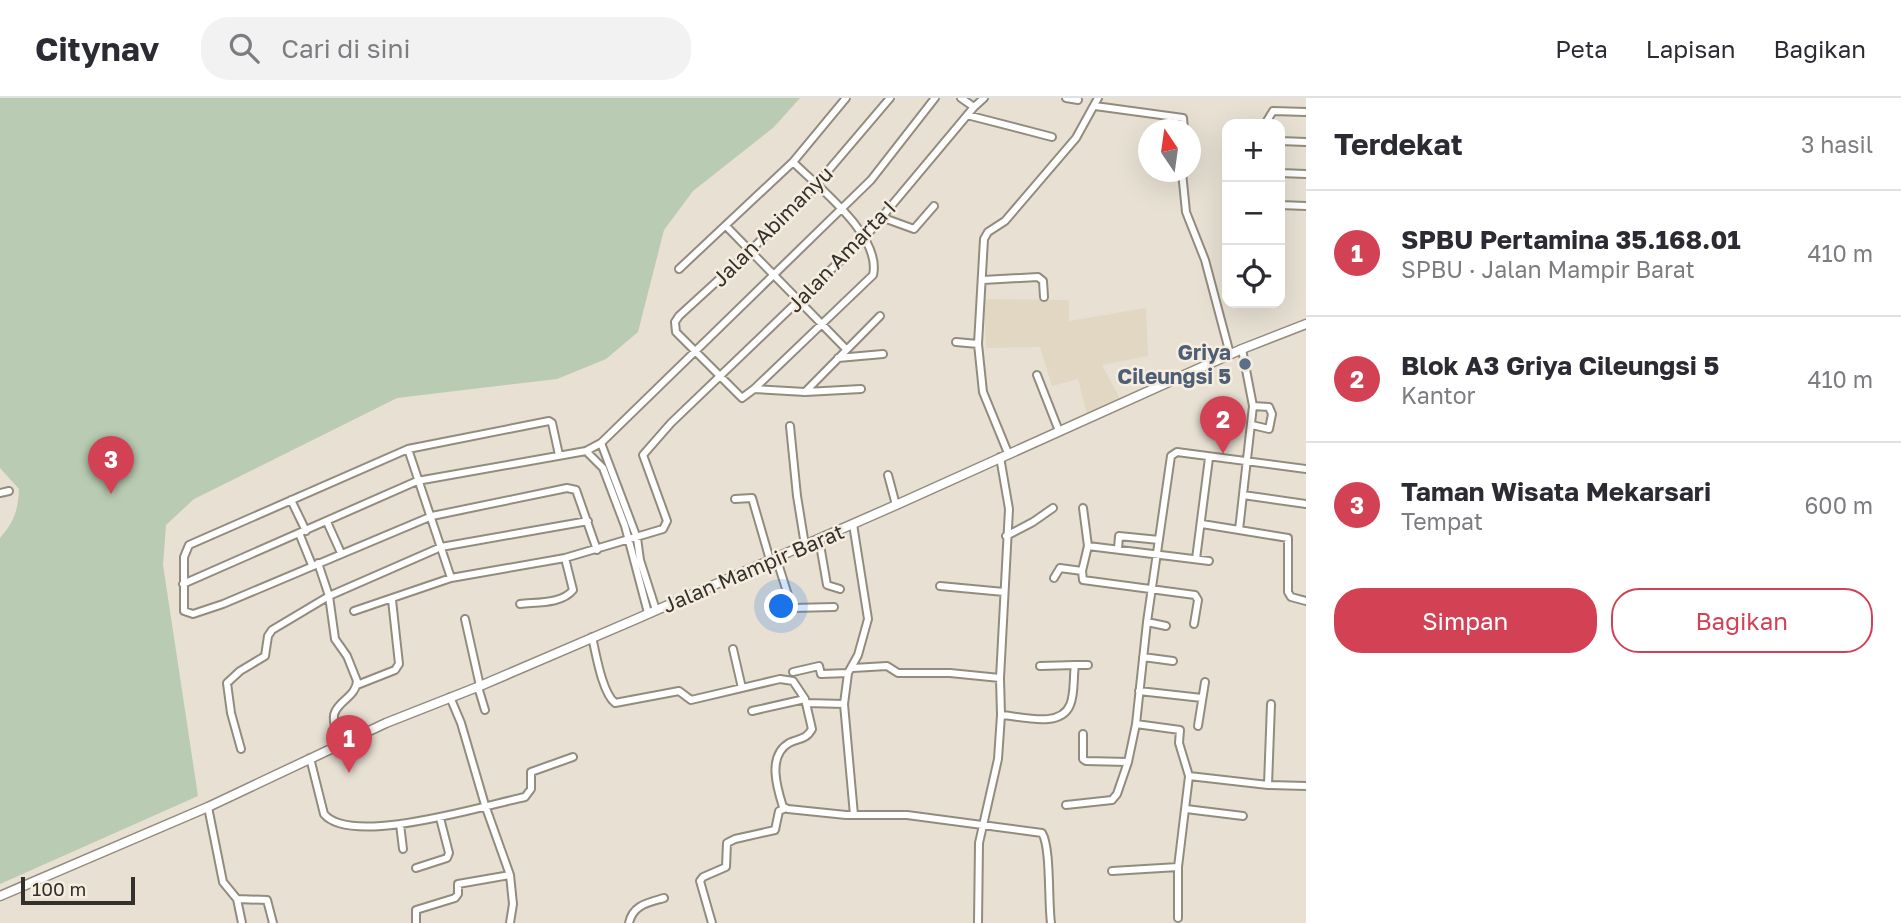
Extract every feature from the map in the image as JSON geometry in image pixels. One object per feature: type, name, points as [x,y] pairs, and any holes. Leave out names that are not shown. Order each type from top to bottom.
[{"type":"street","points":[[679,269],[793,162],[845,98]]},
{"type":"street","name":"Jalan Abimanyu","points":[[694,352],[676,332],[675,323],[679,316],[816,185],[890,98]]},
{"type":"street","points":[[183,584],[418,481],[586,451],[601,443],[871,180],[935,98]]},
{"type":"street","points":[[961,98],[974,107]]},
{"type":"street","name":"Jalan Amarta I","points":[[633,538],[663,529],[667,521],[643,455],[671,423],[866,236],[984,98]]},
{"type":"street","points":[[1066,98],[1078,100]]},
{"type":"street","points":[[978,923],[977,880],[982,825],[998,759],[1009,509],[1004,455],[983,392],[978,344],[984,245],[988,232],[1005,220],[1076,138],[1098,98]]},
{"type":"street","points":[[1095,106],[1183,119]]},
{"type":"street","points":[[1268,119],[1273,111],[1306,112]]},
{"type":"street","points":[[967,115],[1052,137]]},
{"type":"street","points":[[1285,141],[1306,142]]},
{"type":"street","points":[[694,352],[742,398],[873,275],[874,264],[866,236],[793,162]]},
{"type":"street","points":[[1285,173],[1306,174]]},
{"type":"street","points":[[1183,182],[1186,212],[1205,260],[1230,354]]},
{"type":"street","points":[[1285,205],[1306,205]]},
{"type":"street","points":[[881,217],[914,229],[934,206]]},
{"type":"street","points":[[726,226],[846,349]]},
{"type":"street","points":[[983,280],[1038,277],[1043,281],[1044,297]]},
{"type":"street","points":[[805,392],[880,316]]},
{"type":"street","name":"Jalan Mampir Barat","points":[[0,896],[204,809],[386,723],[479,687],[652,612],[1230,354],[1306,324]]},
{"type":"street","points":[[956,342],[978,344]]},
{"type":"street","points":[[1239,530],[1253,407],[1242,349]]},
{"type":"street","points":[[838,358],[883,354]]},
{"type":"street","points":[[1037,375],[1059,431]]},
{"type":"street","points":[[754,389],[805,392],[861,389]]},
{"type":"street","points":[[1252,425],[1269,429],[1272,414],[1269,407],[1253,407]]},
{"type":"street","points":[[559,455],[549,421],[408,449],[189,545],[184,556],[184,611],[192,614],[432,516],[571,487],[576,490],[597,550]]},
{"type":"street","points":[[790,426],[805,545]]},
{"type":"street","points":[[601,443],[605,466],[633,538],[652,612]]},
{"type":"street","points":[[408,449],[451,578]]},
{"type":"street","points":[[586,451],[605,466]]},
{"type":"street","points":[[1066,805],[1112,800],[1117,794],[1128,761],[1136,724],[1147,622],[1171,456],[1177,452],[1306,469]]},
{"type":"street","points":[[1196,559],[1209,458]]},
{"type":"street","points":[[888,475],[896,505]]},
{"type":"street","points":[[0,493],[9,491]]},
{"type":"street","points":[[1243,495],[1306,503]]},
{"type":"street","points":[[735,499],[752,498],[792,608],[834,607]]},
{"type":"street","points":[[291,500],[329,596],[335,639],[347,656],[357,685]]},
{"type":"street","points":[[1006,536],[1053,508]]},
{"type":"street","points":[[1083,508],[1088,546],[1082,571],[1083,580],[1196,596],[1198,600],[1194,624]]},
{"type":"street","points":[[241,749],[231,713],[227,683],[240,671],[265,656],[268,636],[272,629],[329,596],[441,547],[588,521]]},
{"type":"street","points":[[327,522],[341,553]]},
{"type":"street","points":[[853,524],[868,620],[850,670],[844,704],[854,815]]},
{"type":"street","points":[[1202,524],[1288,538],[1288,592],[1291,597],[1306,601]]},
{"type":"street","points":[[1118,550],[1119,536],[1159,540]]},
{"type":"street","points":[[354,611],[451,578],[565,558],[633,538]]},
{"type":"street","points":[[819,539],[827,585],[840,589]]},
{"type":"street","points":[[1088,546],[1209,561]]},
{"type":"street","points":[[520,604],[550,601],[570,594],[573,590],[565,558]]},
{"type":"street","points":[[1054,578],[1060,568],[1082,571]]},
{"type":"street","points":[[940,586],[1004,592]]},
{"type":"street","points":[[341,745],[334,720],[335,710],[357,685],[398,667],[392,600]]},
{"type":"street","points":[[465,620],[485,710]]},
{"type":"street","points":[[1147,622],[1166,625]]},
{"type":"street","points":[[592,637],[605,686],[610,700],[615,703],[679,691],[691,700],[780,679],[793,681],[806,701],[812,729],[803,740],[790,743],[780,751],[776,762],[777,789],[783,807],[786,808]]},
{"type":"street","points":[[733,649],[741,688]]},
{"type":"street","points":[[1143,657],[1173,662]]},
{"type":"street","points":[[1001,715],[1051,719],[1066,712],[1071,704],[1075,665]]},
{"type":"street","points":[[1040,666],[1088,665]]},
{"type":"street","points":[[793,672],[819,666],[821,674],[887,666],[898,673],[950,673],[1000,678]]},
{"type":"street","points":[[1198,726],[1205,682]]},
{"type":"street","points":[[1139,691],[1202,698]]},
{"type":"street","points":[[450,697],[461,723],[485,805],[510,875],[513,904],[510,923]]},
{"type":"street","points":[[752,711],[806,701],[844,704]]},
{"type":"street","points":[[1268,785],[1271,704]]},
{"type":"street","points":[[1136,724],[1180,730],[1179,743],[1189,776],[1178,867],[1178,918]]},
{"type":"street","points":[[1083,734],[1083,759],[1086,761],[1128,761]]},
{"type":"street","points":[[310,758],[324,814],[329,820],[346,825],[400,824],[440,818],[525,797],[531,789],[531,772],[573,757]]},
{"type":"street","points":[[1189,776],[1268,785],[1306,786]]},
{"type":"street","points":[[712,923],[701,881],[703,877],[726,867],[727,843],[775,830],[779,811],[786,808],[854,815],[907,815],[1042,833],[1046,838],[1048,853],[1051,923]]},
{"type":"street","points":[[204,809],[223,882],[237,900],[242,923]]},
{"type":"street","points":[[1186,809],[1243,816]]},
{"type":"street","points":[[416,868],[447,858],[449,853],[440,818]]},
{"type":"street","points":[[400,824],[403,849]]},
{"type":"street","points":[[1112,871],[1178,867]]},
{"type":"street","points":[[416,923],[416,910],[455,898],[458,884],[510,875]]},
{"type":"street","points":[[237,900],[264,898],[267,900],[273,923]]},
{"type":"street","points":[[629,923],[633,911],[639,906],[664,898]]},
{"type":"shaded area","points":[[984,299],[1069,300],[1069,321],[1146,308],[1148,356],[1102,365],[1120,399],[1087,414],[1078,379],[1052,386],[1040,347],[986,348]]},
{"type":"green space","points":[[0,98],[800,98],[774,127],[693,191],[664,230],[638,332],[606,359],[557,379],[397,398],[194,499],[166,525],[163,565],[198,796],[0,884],[0,538],[14,516],[19,489],[0,468]]},
{"type":"place","name":"Griya Cileungsi 5","points":[[1245,364]]},
{"type":"place","name":"Blok A3 Griya Cileungsi 5","points":[[1223,454]]},
{"type":"place","name":"Taman Wisata Mekarsari","points":[[111,494]]},
{"type":"place","name":"SPBU Pertamina 35.168.01","points":[[349,773]]}]
